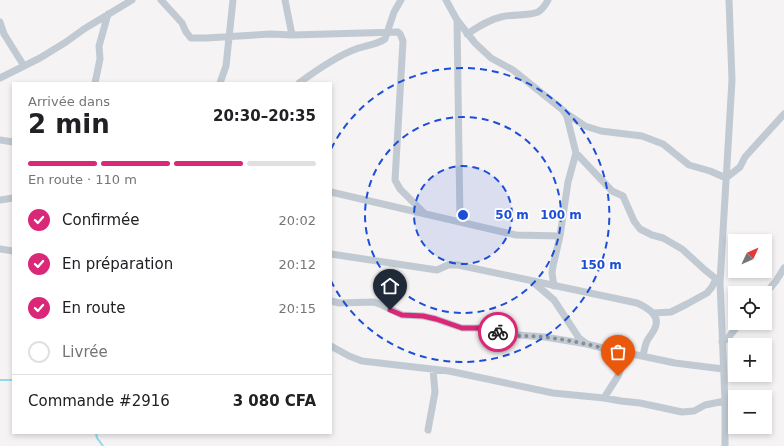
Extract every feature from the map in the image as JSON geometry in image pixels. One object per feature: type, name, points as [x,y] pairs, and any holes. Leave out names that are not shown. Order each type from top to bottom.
[{"type":"street","points":[[0,78],[52,51],[84,29],[132,0]]},
{"type":"street","points":[[162,0],[182,22],[186,32],[191,38],[271,34],[292,35],[398,32],[403,41],[395,180],[400,189],[425,214]]},
{"type":"street","points":[[220,82],[226,66],[233,0]]},
{"type":"street","points":[[285,0],[292,35]]},
{"type":"street","points":[[301,82],[346,54],[357,49],[379,43],[385,39],[394,12],[401,0]]},
{"type":"street","points":[[446,0],[457,20],[475,43],[491,58],[513,70],[585,126],[601,131],[642,136],[663,144],[689,165],[710,171],[726,178]]},
{"type":"street","points":[[468,34],[482,24],[499,17],[538,12],[548,0]]},
{"type":"street","points":[[725,446],[725,401],[718,280],[732,80],[729,0]]},
{"type":"street","points":[[95,82],[100,59],[99,46],[108,14]]},
{"type":"street","points":[[457,20],[460,222]]},
{"type":"street","points":[[0,22],[4,34],[24,66]]},
{"type":"street","points":[[564,111],[567,117],[576,153],[612,191],[623,196],[634,221],[640,229],[652,235],[663,238],[682,249],[704,270],[718,280]]},
{"type":"street","points":[[726,178],[740,167],[745,157],[784,114]]},
{"type":"street","points":[[0,140],[12,142]]},
{"type":"street","points":[[554,286],[552,273],[553,266],[560,236],[568,182],[576,153]]},
{"type":"street","points":[[332,192],[516,235],[560,236]]},
{"type":"street","points":[[0,200],[12,198]]},
{"type":"street","points":[[0,249],[12,251]]},
{"type":"street","points":[[332,254],[437,270],[448,265],[458,265],[637,303],[654,313],[671,312],[687,304],[707,293],[718,280]]},
{"type":"street","points":[[772,286],[784,268]]},
{"type":"street","points":[[533,282],[554,300],[579,338],[587,344]]},
{"type":"street","points":[[332,300],[339,303],[374,302],[402,315],[423,316],[462,328],[489,328],[504,334],[545,337],[587,344],[622,353],[675,363],[723,369]]},
{"type":"street","points":[[643,356],[648,340],[655,329],[656,320],[654,313]]},
{"type":"street","points":[[722,342],[734,330]]},
{"type":"street","points":[[332,347],[348,356],[362,361],[456,373],[553,393],[640,403],[682,412],[694,411],[705,405],[725,401]]},
{"type":"street","points":[[604,398],[618,376],[621,368],[622,353]]},
{"type":"street","points":[[428,430],[435,392],[433,370]]},
{"type":"waterway","points":[[0,380],[12,380]]},
{"type":"waterway","points":[[96,434],[97,438],[103,446]]},
{"type":"way so far","points":[[498,332],[522,336],[538,336],[587,344],[622,353],[621,368],[618,376]]},
{"type":"route","points":[[390,310],[402,315],[423,316],[449,322],[462,328],[489,328],[498,332]]}]
